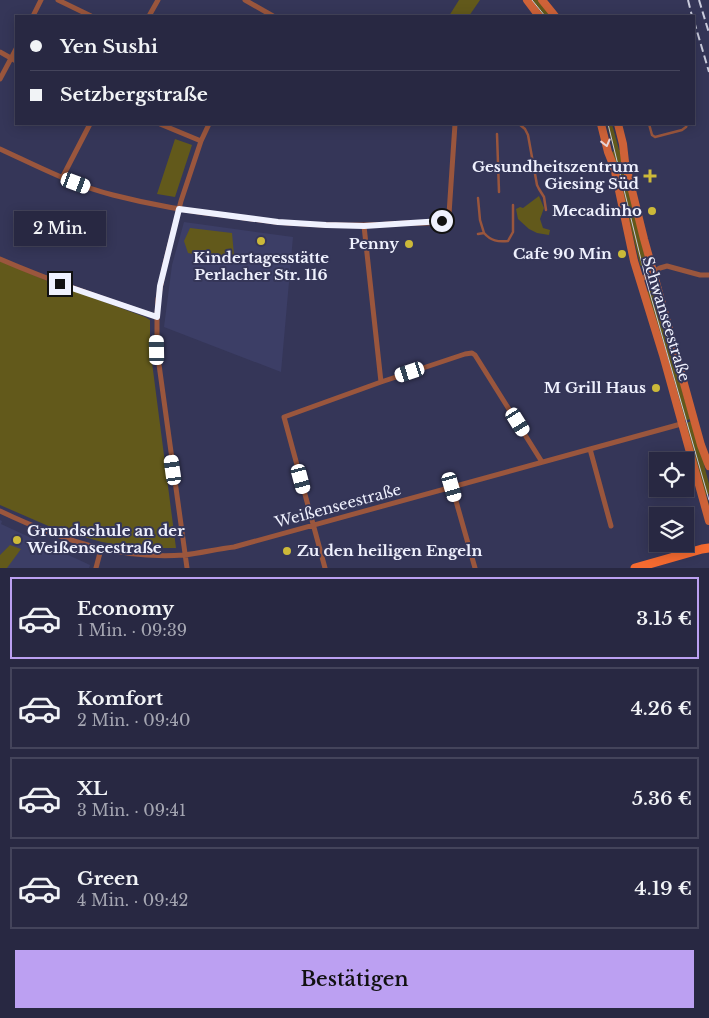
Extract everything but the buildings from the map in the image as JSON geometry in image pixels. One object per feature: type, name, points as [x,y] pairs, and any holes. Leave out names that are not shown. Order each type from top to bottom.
[{"type":"main road","points":[[527,0],[538,15]]},
{"type":"main road","points":[[542,0],[555,15]]},
{"type":"main road","name":"Schwanseestraße","points":[[601,125],[614,167],[631,249],[663,355],[709,521]]},
{"type":"main road","name":"Schwanseestraße","points":[[618,125],[625,162],[653,272],[701,445],[709,466]]},
{"type":"main road","points":[[635,568],[707,547]]},
{"type":"street","points":[[33,15],[41,0]]},
{"type":"street","points":[[58,0],[89,15]]},
{"type":"street","points":[[150,15],[158,0]]},
{"type":"street","points":[[245,0],[271,15]]},
{"type":"street","points":[[260,15],[263,10]]},
{"type":"street","points":[[0,52],[14,59],[0,79]]},
{"type":"street","points":[[62,178],[89,125]]},
{"type":"street","points":[[162,125],[201,141]]},
{"type":"street","points":[[187,568],[157,350],[157,317],[160,286],[179,209],[201,141],[209,125]]},
{"type":"street","points":[[0,150],[62,178],[110,195],[179,209],[278,222],[364,226],[440,222],[448,218],[450,210],[455,125]]},
{"type":"street","points":[[364,226],[381,382]]},
{"type":"street","points":[[0,259],[85,293],[157,317]]},
{"type":"street","points":[[640,280],[667,266],[700,275],[709,275]]},
{"type":"street","points":[[325,568],[284,417],[381,382],[472,353],[506,403],[542,462]]},
{"type":"street","name":"Weißenseestraße","points":[[0,511],[39,529],[101,549],[129,554],[185,555],[234,547],[681,424]]},
{"type":"street","points":[[590,449],[611,526]]},
{"type":"street","points":[[452,487],[476,568]]},
{"type":"street","points":[[96,568],[101,549]]},
{"type":"lane","points":[[519,125],[525,129],[528,135],[537,185],[544,197],[546,210]]},
{"type":"lane","points":[[649,125],[652,135],[659,137],[682,130],[687,125]]},
{"type":"lane","points":[[497,134],[498,192]]},
{"type":"lane","points":[[478,198],[480,220],[484,233],[493,240],[500,242],[508,241],[513,232],[513,205]]},
{"type":"lane","points":[[478,234],[484,233]]},
{"type":"shaded area","points":[[459,0],[480,0],[470,15],[450,15]]},
{"type":"shaded area","points":[[530,0],[538,0],[551,15],[542,15]]},
{"type":"shaded area","points":[[607,125],[612,125],[620,150],[647,266],[641,266],[640,264],[612,152],[614,151]]},
{"type":"shaded area","points":[[175,139],[192,145],[175,197],[157,194]]},
{"type":"shaded area","points":[[539,196],[544,208],[540,219],[543,228],[550,230],[549,235],[537,233],[529,229],[518,219],[516,209],[523,208]]},
{"type":"shaded area","points":[[184,222],[293,237],[281,372],[164,327],[172,265]]},
{"type":"shaded area","points":[[190,228],[232,233],[234,255],[217,258],[188,253],[184,241]]},
{"type":"shaded area","points":[[0,261],[150,320],[150,347],[176,548],[138,548],[102,542],[53,528],[0,505]]},
{"type":"shaded area","points":[[655,290],[690,419],[684,421],[646,292]]},
{"type":"shaded area","points":[[692,421],[705,465],[709,484],[709,494],[706,495],[709,511],[694,458],[694,452],[692,452],[685,427],[687,426],[686,423]]},
{"type":"shaded area","name":"Grundschule an der Weißenseestraße","points":[[0,520],[2,521],[1,524],[90,565],[89,568],[0,568]]},
{"type":"shaded area","points":[[10,545],[21,549],[7,568],[0,568],[0,555]]},
{"type":"tram line","points":[[532,0],[544,15]]},
{"type":"tram line","points":[[608,125],[645,276],[709,500]]},
{"type":"railway","points":[[688,0],[692,15]]},
{"type":"railway","points":[[699,0],[709,33]]},
{"type":"railway","points":[[695,24],[709,72]]},
{"type":"place","name":"Gesundheitszentrum Giesing Süd","points":[[650,176]]},
{"type":"place","name":"Mecadinho","points":[[652,211]]},
{"type":"place","name":"Kindertagesstätte Perlacher Str. 116","points":[[261,241]]},
{"type":"place","name":"Penny","points":[[409,244]]},
{"type":"place","name":"Cafe 90 Min","points":[[622,254]]},
{"type":"place","name":"M Grill Haus","points":[[656,388]]},
{"type":"place","name":"Grundschule an der Weißenseestraße","points":[[17,540]]},
{"type":"place","name":"Zu den heiligen Engeln","points":[[287,551]]},
{"type":"route","points":[[60,284],[157,317],[160,286],[179,209],[278,222],[326,225],[364,226],[442,221]]}]
